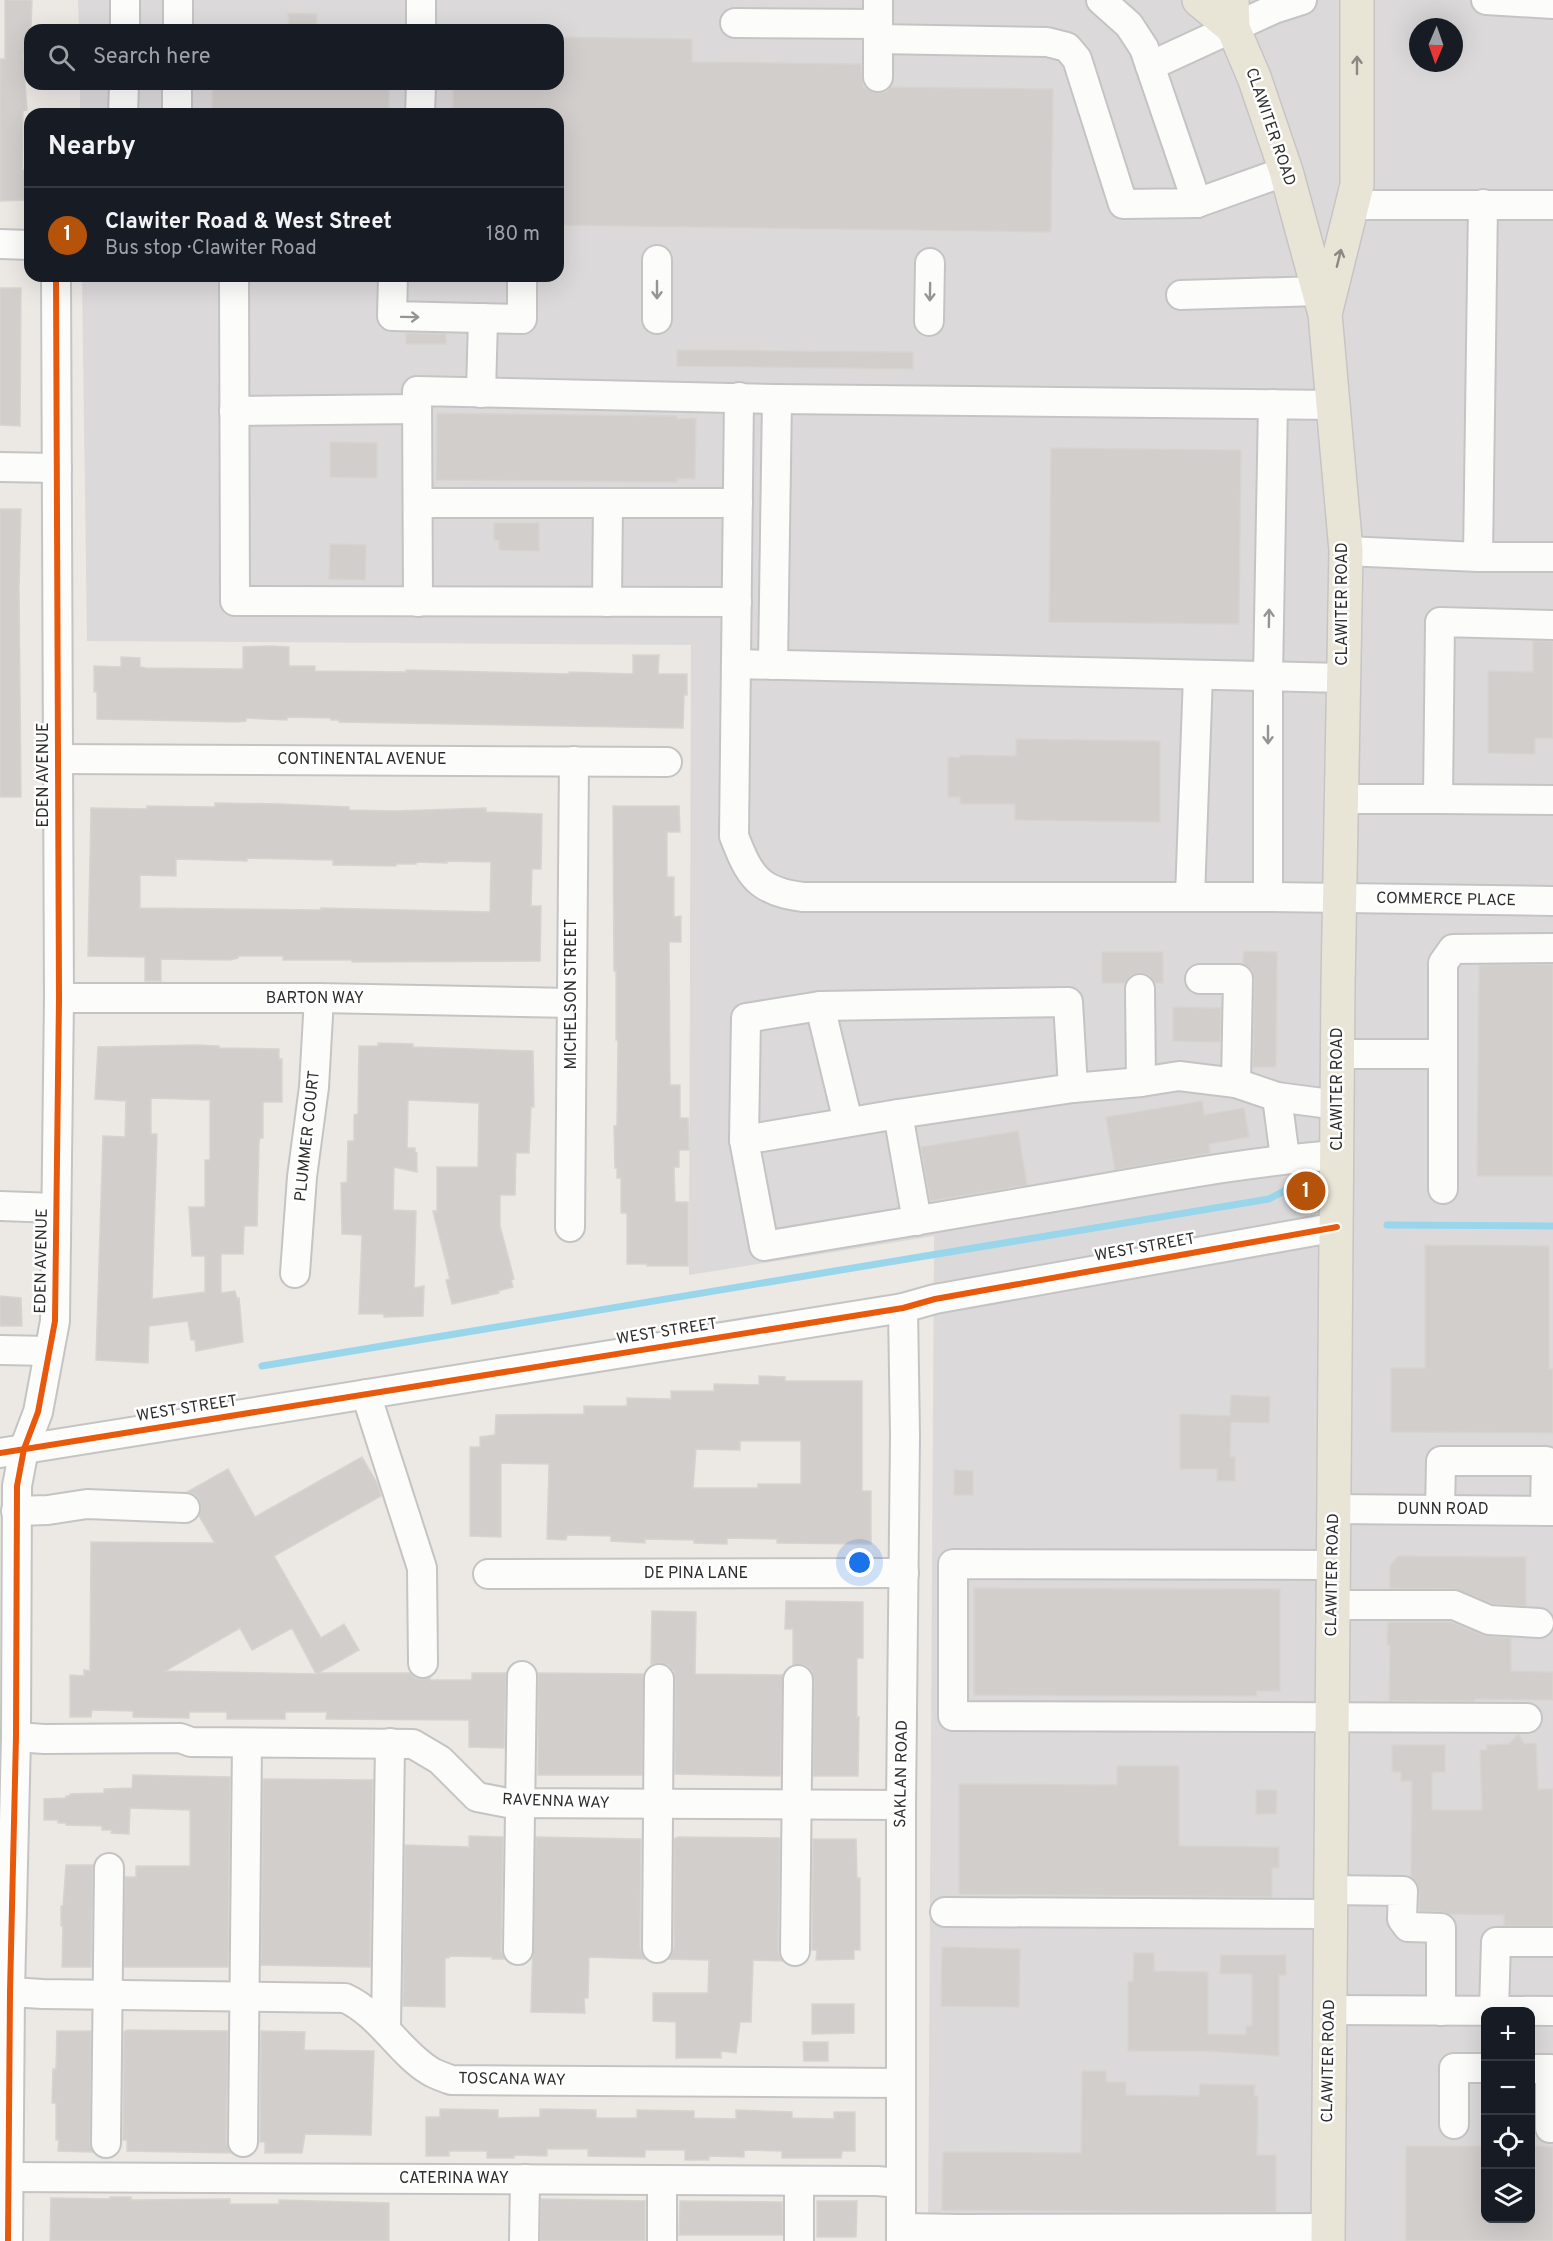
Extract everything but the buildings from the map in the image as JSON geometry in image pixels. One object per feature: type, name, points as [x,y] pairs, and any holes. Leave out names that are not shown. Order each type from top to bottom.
[{"type":"main road","points":[[1199,0],[1232,14]]},
{"type":"main road","points":[[1322,303],[1357,185],[1357,0]]},
{"type":"main road","name":"CLAWITER ROAD","points":[[1232,14],[1286,171],[1322,303],[1346,551],[1339,898],[1328,2235]]},
{"type":"street","points":[[125,0],[125,24]]},
{"type":"street","points":[[177,24],[178,0]]},
{"type":"street","points":[[421,0],[421,24]]},
{"type":"street","points":[[1101,0],[1129,25],[1144,48],[1197,203]]},
{"type":"street","points":[[1150,66],[1232,14],[1274,9],[1302,0]]},
{"type":"street","points":[[1486,0],[1553,4]]},
{"type":"street","points":[[735,23],[878,21],[1047,42],[1067,47],[1077,59],[1123,204],[1197,203],[1286,171]]},
{"type":"street","points":[[878,21],[878,77]]},
{"type":"street","points":[[123,108],[124,90]]},
{"type":"street","points":[[177,90],[177,108]]},
{"type":"street","points":[[420,108],[421,90]]},
{"type":"street","points":[[1478,557],[1483,204]]},
{"type":"street","points":[[1352,205],[1553,205]]},
{"type":"street","points":[[0,244],[24,245]]},
{"type":"street","points":[[657,260],[657,319]]},
{"type":"street","points":[[929,321],[930,263]]},
{"type":"street","name":"EDEN AVENUE","points":[[9,2241],[7,1976],[16,1737],[17,1486],[12,1451],[38,1412],[55,1321],[59,998],[56,282]]},
{"type":"street","points":[[234,282],[235,601],[736,602]]},
{"type":"street","points":[[393,282],[392,316],[522,319],[522,282]]},
{"type":"street","points":[[1181,295],[1322,303]]},
{"type":"street","points":[[481,393],[483,318]]},
{"type":"street","points":[[418,602],[417,391],[777,399],[1333,405]]},
{"type":"street","name":"COMMERCE PLACE","points":[[739,398],[734,836],[742,859],[758,882],[774,891],[802,897],[1268,897],[1553,901]]},
{"type":"street","points":[[773,665],[777,399]]},
{"type":"street","points":[[1268,897],[1268,676],[1273,404]]},
{"type":"street","points":[[234,411],[417,410]]},
{"type":"street","points":[[0,467],[57,468]]},
{"type":"street","points":[[418,503],[738,503]]},
{"type":"street","points":[[607,602],[608,503]]},
{"type":"street","points":[[1346,551],[1478,557],[1553,557]]},
{"type":"street","points":[[1438,800],[1440,622],[1553,625]]},
{"type":"street","points":[[736,664],[1343,678]]},
{"type":"street","points":[[1190,897],[1198,675]]},
{"type":"street","name":"CONTINENTAL AVENUE","points":[[57,759],[667,762]]},
{"type":"street","name":"MICHELSON STREET","points":[[570,1227],[574,761]]},
{"type":"street","points":[[1341,799],[1553,800]]},
{"type":"street","points":[[1443,1189],[1443,963],[1453,949],[1553,948]]},
{"type":"street","points":[[1200,978],[1238,980],[1236,1083]]},
{"type":"street","points":[[1140,989],[1142,1082]]},
{"type":"street","name":"BARTON WAY","points":[[59,998],[320,998],[572,1003]]},
{"type":"street","name":"PLUMMER COURT","points":[[295,1273],[302,1177],[314,1087],[320,998]]},
{"type":"street","points":[[1072,1088],[1068,1002],[820,1006],[746,1018],[744,1140],[764,1246],[1285,1158],[1337,1155]]},
{"type":"street","points":[[820,1006],[848,1122]]},
{"type":"street","points":[[1338,1054],[1443,1054]]},
{"type":"street","points":[[744,1140],[1072,1088],[1142,1082],[1179,1076],[1236,1083],[1277,1097],[1338,1105]]},
{"type":"street","points":[[1277,1097],[1285,1158]]},
{"type":"street","points":[[898,1114],[917,1221]]},
{"type":"street","points":[[0,1206],[56,1208]]},
{"type":"street","name":"WEST STREET","points":[[12,1451],[903,1308],[935,1299],[1337,1227]]},
{"type":"street","name":"SAKLAN ROAD","points":[[901,2235],[901,1805],[905,1436],[903,1308]]},
{"type":"street","points":[[0,1350],[49,1351]]},
{"type":"street","points":[[366,1394],[422,1568],[423,1663]]},
{"type":"street","points":[[1440,1510],[1441,1461],[1546,1461],[1549,1511]]},
{"type":"street","points":[[16,1511],[48,1510],[87,1504],[185,1508]]},
{"type":"street","name":"DUNN ROAD","points":[[1333,1509],[1549,1511]]},
{"type":"street","points":[[1333,1565],[954,1564],[953,1716],[1527,1718]]},
{"type":"street","name":"DE PINA LANE","points":[[488,1574],[904,1573]]},
{"type":"street","points":[[1333,1605],[1454,1605],[1489,1620],[1539,1623]]},
{"type":"street","points":[[518,1950],[522,1676]]},
{"type":"street","points":[[657,1948],[659,1679]]},
{"type":"street","points":[[795,1951],[798,1680]]},
{"type":"street","name":"RAVENNA WAY","points":[[16,1737],[44,1739],[180,1738],[191,1742],[412,1744],[440,1760],[477,1797],[519,1803],[901,1805]]},
{"type":"street","points":[[243,2142],[248,1743]]},
{"type":"street","points":[[386,2029],[390,1743]]},
{"type":"street","points":[[106,2143],[109,1868]]},
{"type":"street","points":[[945,1912],[1330,1902],[1403,1891],[1402,1919],[1408,1927],[1441,1928],[1441,2011]]},
{"type":"street","points":[[1494,2007],[1496,1942],[1553,1942]]},
{"type":"street","name":"TOSCANA WAY","points":[[7,1976],[106,1995],[345,1998],[354,2002],[386,2029],[429,2072],[451,2080],[901,2083]]},
{"type":"street","points":[[1329,2010],[1481,2011]]},
{"type":"street","points":[[1535,2011],[1553,2011]]},
{"type":"street","points":[[1454,2124],[1454,2068],[1481,2068]]},
{"type":"street","points":[[1535,2069],[1550,2069],[1550,2128]]},
{"type":"street","name":"CATERINA WAY","points":[[8,2177],[900,2183]]},
{"type":"street","points":[[524,2241],[525,2179]]},
{"type":"street","points":[[662,2180],[662,2241]]},
{"type":"street","points":[[799,2241],[800,2181]]},
{"type":"street","points":[[901,2235],[1328,2235]]},
{"type":"shaded area","points":[[78,0],[1553,0],[1553,2241],[928,2241],[934,1236],[689,1275],[691,645],[87,641],[82,282],[564,282],[564,108],[80,108],[80,90],[564,90],[564,24],[79,24]]},
{"type":"waterway","points":[[262,1366],[1269,1199],[1286,1190]]},
{"type":"waterway","points":[[1387,1225],[1553,1226]]},
{"type":"cycle path","points":[[8,2241],[10,1992],[16,1737],[17,1486],[24,1449],[38,1412],[55,1321],[59,998],[56,282]]},
{"type":"cycle path","points":[[0,1453],[903,1308],[935,1299],[1337,1227]]},
{"type":"place","name":"Clawiter Road & West Street","points":[[1306,1191]]}]
